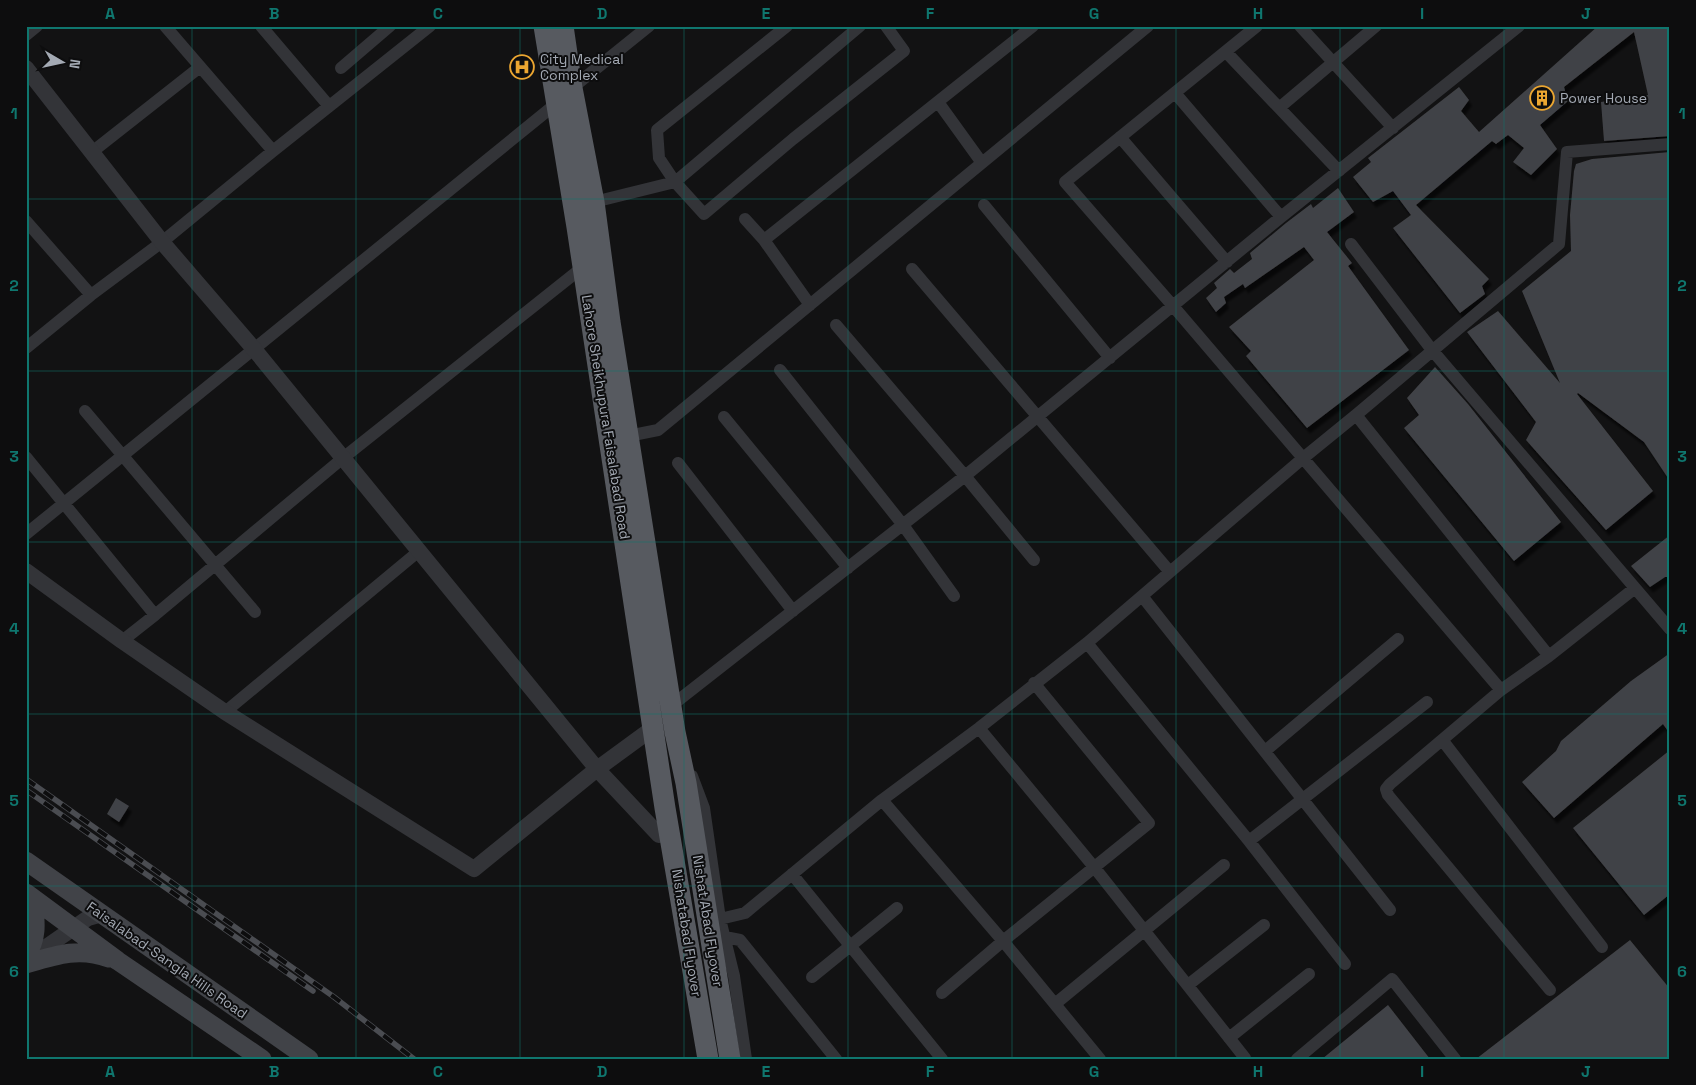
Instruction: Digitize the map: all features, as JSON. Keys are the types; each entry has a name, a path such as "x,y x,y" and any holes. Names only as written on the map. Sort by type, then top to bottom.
{"highway":[{"name":"Lahore Sheikhupura Faisalabad Road","path":"544,26 583,267 665,808"},
{"name":"Lahore Sheikhupura Faisalabad Road","path":"563,26 572,88 594,202 610,322 675,732 686,783"},
{"name":"Nishat Abad Flyover","path":"686,783 730,1059"},
{"name":"Nishatabad Flyover","path":"665,808 708,1059"}],"main road":[{"name":"Faisalabad-Sangla Hills Road","path":"26,861 309,1059"},
{"name":"Faisalabad-Sangla Hills Road","path":"30,896 118,961 262,1059"},
{"path":"26,956 32,948 35,935 30,896"},
{"path":"26,963 60,954 79,952 99,954 118,961"}],"street":[{"path":"26,35 37,26"},
{"path":"165,26 272,151"},
{"path":"342,68 390,26"},
{"path":"26,348 91,295 162,242 272,151 430,26"},
{"path":"572,88 649,26"},
{"path":"787,26 657,130 659,158 675,182 704,214 793,139 904,51 886,26"},
{"path":"594,202 675,182 860,26"},
{"path":"764,240 1033,26"},
{"path":"628,436 658,430 1148,26"},
{"path":"1257,26 1065,182 1501,690"},
{"path":"1300,26 1393,128"},
{"path":"1279,108 1376,26"},
{"path":"671,706 965,476 1281,217 1519,26"},
{"path":"264,27 329,106"},
{"path":"1226,52 1339,171"},
{"path":"92,152 200,67"},
{"path":"26,68 162,242 254,348 597,769 659,835"},
{"path":"1174,93 1281,217"},
{"path":"938,102 982,163"},
{"path":"26,534 557,103"},
{"path":"1120,137 1227,262"},
{"path":"720,919 745,913 882,800 979,728 1087,643 1302,458 1356,415 1559,244 1566,152 1670,144"},
{"path":"984,205 1110,358"},
{"path":"745,219 764,240 810,305"},
{"path":"26,221 91,295"},
{"path":"1351,244 1432,350 1670,629"},
{"path":"122,641 344,458 583,267"},
{"path":"912,269 1170,572"},
{"path":"836,325 1034,560"},
{"path":"780,370 903,525 954,596"},
{"path":"85,411 255,612"},
{"path":"1356,415 1549,656"},
{"path":"724,418 848,568"},
{"path":"26,457 155,615"},
{"path":"678,463 793,611"},
{"path":"225,712 419,551"},
{"path":"26,571 122,641 225,712 474,869 597,769 653,728"},
{"path":"1550,990 1388,794 1386,789 1501,690 1549,656 1635,588"},
{"path":"1142,596 1390,910"},
{"path":"1265,751 1398,639"},
{"path":"1087,643 1249,842 1345,964"},
{"path":"942,993 1149,823 1034,683"},
{"path":"1249,842 1427,702"},
{"path":"979,728 1094,868 1245,1058"},
{"path":"675,732 704,808 720,919 734,976 746,1059"},
{"path":"1443,741 1602,947"},
{"path":"882,800 1003,941 1100,1059"},
{"path":"1055,1004 1224,864"},
{"path":"792,874 942,1059"},
{"path":"812,977 897,908"},
{"path":"26,963 88,918 102,914"},
{"path":"1188,986 1264,925"},
{"path":"725,937 740,940 836,1059"},
{"path":"1229,1038 1309,974"},
{"path":"1297,1059 1392,979 1456,1059"}],"building":[{"path":"1598,26 1670,26 1670,136 1604,141 1601,102 1648,95 1634,32 1564,87 1568,101 1540,125 1557,149 1531,175 1513,162 1524,148 1508,135 1496,144 1492,141 1416,205 1489,279 1482,286 1485,294 1460,313 1393,228 1411,215 1393,191 1373,202 1353,177 1371,162 1368,158 1459,87 1469,100 1461,111 1479,132"},
{"path":"1670,152 1670,481 1644,442 1578,393 1653,491 1606,530 1526,440 1536,422 1467,332 1498,311 1560,383 1522,291 1571,251 1570,215 1576,164 1592,159"},
{"path":"1338,188 1354,212 1327,232 1352,263 1348,266 1409,350 1307,428 1246,356 1251,351 1229,327 1314,260 1304,247 1245,288 1243,284 1224,297 1226,303 1216,312 1206,298 1217,288 1214,283 1230,269 1234,273 1252,259 1250,253 1286,223 1311,204 1313,208"},
{"path":"1435,367 1468,404 1561,522 1514,561 1404,428 1419,415 1407,398"},
{"path":"1670,535 1670,577 1665,577 1650,587 1631,566"},
{"path":"1670,653 1670,734 1663,724 1554,818 1522,782 1556,751 1561,741 1631,681"},
{"path":"1670,750 1670,894 1644,915 1573,828"},
{"path":"116,798 129,806 119,822 107,814"},
{"path":"1630,940 1670,989 1670,1059 1476,1059"},
{"path":"1388,1005 1430,1059 1322,1059"}],"railway":[{"path":"26,779 334,997 414,1059"},
{"path":"26,790 313,991"}],"place":[{"name":"City Medical Complex","path":"522,67"},
{"name":"Power House","path":"1542,98"}]}
